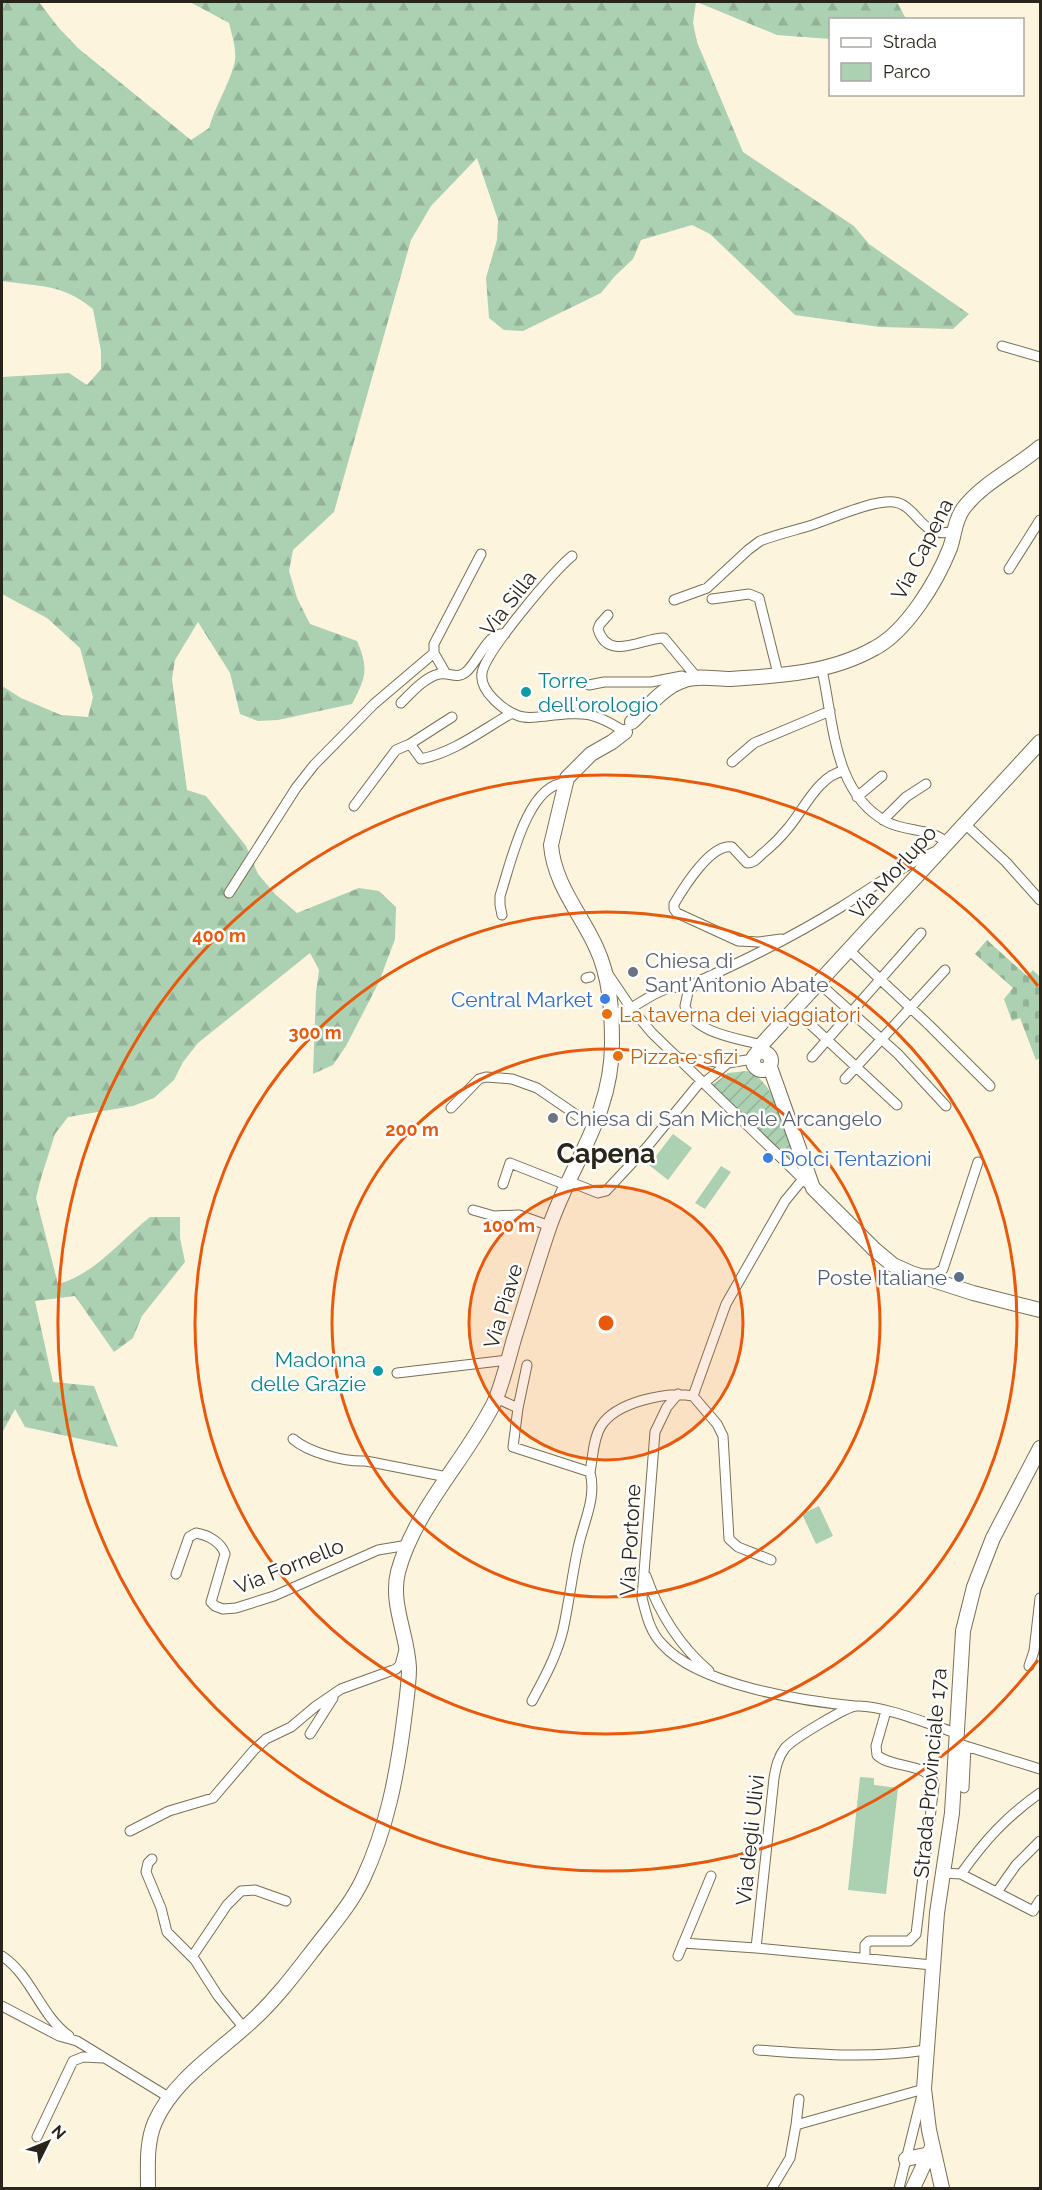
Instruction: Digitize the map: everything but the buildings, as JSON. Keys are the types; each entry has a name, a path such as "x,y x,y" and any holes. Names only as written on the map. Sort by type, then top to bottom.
{"main road":[{"name":"Via Capena","path":"694,676 736,678 822,670 875,648 900,630 916,607 951,546 953,531 959,515 972,498 1041,447"},
{"path":"565,783 589,755 626,730 670,687 694,676"},
{"name":"Via Morlupo","path":"757,1053 1041,742"},
{"name":"Via Piave","path":"148,2188 150,2137 170,2097 194,2072 244,2028 290,1981 353,1898 369,1866 388,1811 396,1777 409,1679 406,1643 398,1610 396,1590 398,1573 408,1545 420,1522 496,1398 550,1226 604,1103 610,1076 610,998 593,941 560,878 551,846 565,783"},
{"path":"771,1063 777,1029"},
{"path":"757,1053 766,1052 771,1063 808,1184 886,1259 911,1273 974,1293 1041,1310"},
{"name":"Strada Provinciale 17a","path":"942,2188 932,2154 924,2090 937,1913 961,1744 963,1631 970,1598 993,1538 1041,1448"},
{"path":"906,2159 932,2154"},
{"path":"913,2188 932,2154"}],"street":[{"path":"1002,346 1041,357"},
{"path":"674,600 695,594 710,586 760,541 876,504 892,502 900,504 931,530 942,533 953,531"},
{"path":"1009,569 1041,520"},
{"path":"446,674 434,653 436,638 481,554"},
{"name":"Via Silla","path":"512,713 490,694 482,678 483,668 505,634 557,570 572,556"},
{"path":"712,600 749,594 759,598 777,674"},
{"path":"609,615 602,621 598,630 607,643 624,646 664,638 694,676"},
{"path":"401,703 433,676 462,675 473,665 494,635 505,634"},
{"path":"229,893 296,788 314,765 374,704 434,653"},
{"path":"757,1053 697,1022 685,1006 686,996 691,988 699,981 774,946 841,907 901,868 945,845 935,835 900,828 883,820 857,797 844,771 838,752 822,670"},
{"path":"589,685 604,682 646,682 694,676"},
{"path":"732,762 754,743 830,711"},
{"path":"410,744 421,759 438,756 463,744 512,713 523,717 579,713 599,717 626,730"},
{"path":"354,806 396,750 410,744 452,717"},
{"path":"786,938 759,942 738,941 677,913 674,904 699,867 724,847 734,848 747,863 754,861 784,833 826,780 844,771"},
{"path":"857,797 882,776"},
{"path":"502,915 500,896 529,813 537,800 550,787 565,783"},
{"path":"883,820 906,797 926,784"},
{"path":"965,824 1006,862 1041,900"},
{"path":"812,1057 921,933"},
{"path":"850,951 990,1086"},
{"path":"845,1078 945,970"},
{"path":"603,973 652,1033 808,1184 785,1201 752,1257 723,1312 693,1396"},
{"path":"820,984 904,1060 946,1106"},
{"path":"611,1017 632,1009 666,988 681,986 691,988"},
{"path":"795,1010 897,1105"},
{"path":"502,1184 507,1162 598,1193 606,1191 702,1082 728,1063 757,1053"},
{"path":"678,1058 728,1063"},
{"path":"692,1072 699,1059"},
{"path":"451,1108 479,1078 512,1079 537,1088 594,1127"},
{"path":"911,1273 934,1274 943,1269 978,1162"},
{"path":"473,1209 494,1216 519,1215 550,1226"},
{"path":"397,1373 508,1360"},
{"path":"527,1365 513,1447 590,1472"},
{"path":"532,1701 551,1664 563,1630 576,1558 592,1496 590,1472 597,1435 608,1419 633,1404 662,1396 678,1394 693,1396 717,1424 723,1437 729,1539 738,1547 771,1560"},
{"name":"Via Portone","path":"678,1394 667,1407 655,1432 642,1598 647,1619 661,1644 695,1668 768,1693 855,1706"},
{"path":"496,1398 518,1408"},
{"path":"292,1439 305,1447 346,1460 369,1461 447,1477"},
{"name":"Via Fornello","path":"176,1574 189,1537 199,1533 210,1538 222,1547 225,1554 212,1602 218,1607 232,1609 273,1596 378,1550 408,1545"},
{"path":"645,1571 661,1613 689,1653 714,1675"},
{"path":"1029,1666 1034,1650 1041,1598"},
{"path":"130,1831 169,1811 213,1798 262,1742 294,1725 341,1689 396,1670 401,1663 406,1643"},
{"path":"310,1734 327,1705 341,1689"},
{"path":"855,1706 886,1711 961,1744 1041,1769"},
{"name":"Via degli Ulivi","path":"756,1948 774,1778 778,1760 790,1743 855,1706"},
{"path":"865,1958 868,1941 909,1941 916,1934 934,1785 932,1777 926,1772 886,1761 877,1755 876,1746 886,1711"},
{"path":"961,1744 964,1788"},
{"path":"962,1874 1002,1823 1017,1809 1041,1793"},
{"path":"998,1892 1016,1865 1041,1841"},
{"path":"153,1859 148,1863 146,1872 161,1908 167,1932 192,1957 218,1996 244,2028"},
{"path":"943,1873 962,1874 1033,1911 1041,1900"},
{"path":"678,1956 711,1876"},
{"path":"192,1957 237,1893 250,1889 286,1901"},
{"path":"683,1943 932,1965"},
{"path":"2,1956 20,1972 55,2024 77,2041 170,2097"},
{"path":"2,2006 56,2034 77,2041"},
{"path":"758,2050 842,2056 896,2055 926,2050"},
{"path":"37,2137 73,2061 83,2057 105,2058"},
{"path":"796,2126 924,2090"},
{"path":"899,2188 924,2090"},
{"path":"772,2188 790,2158 799,2099"}],"green space":[{"path":"2,2 39,2 78,48 191,140 209,128 234,65 235,55 229,23 190,2 696,2 693,23 697,42 743,152 854,226 869,244 969,314 953,329 880,327 795,315 710,234 692,225 641,240 633,259 601,293 523,331 504,330 489,318 486,278 497,240 498,220 477,158 431,206 411,240 334,512 293,550 289,571 297,598 310,624 357,641 363,659 364,673 352,704 278,720 258,721 240,714 230,673 198,622 175,660 172,679 187,790 206,796 246,846 258,874 276,895 297,913 359,888 379,891 396,907 395,939 379,982 346,1046 333,1065 313,1074 319,970 310,953 198,1043 183,1062 174,1080 154,1098 133,1106 68,1117 55,1134 36,1198 58,1284 84,1273 95,1265 150,1217 180,1217 180,1238 185,1262 142,1316 133,1338 114,1352 75,1296 35,1301 53,1382 94,1386 118,1447 25,1427 15,1409 2,1433 2,686 21,698 61,715 88,717 93,697 80,648 47,618 2,594 2,377 69,373 87,385 101,369 101,351 93,309 71,294 60,290 2,281"},
{"path":"697,2 897,2 905,18 829,18 829,39 777,35"},
{"path":"987,940 1027,976 1033,970 1040,977 1040,1058 1036,1060 1020,1018 1012,1021 1004,999 1013,988 975,954"},
{"path":"747,1071 757,1077 773,1096 795,1158 790,1160 712,1085 728,1073"},
{"path":"673,1134 692,1148 668,1180 649,1165"},
{"path":"721,1166 731,1172 705,1209 695,1203"},
{"path":"819,1506 833,1536 816,1544 802,1514"},
{"path":"860,1777 874,1778 874,1785 898,1788 886,1894 848,1890"}],"place":[{"name":"Torre dell'orologio","path":"526,692"},
{"name":"Chiesa di Sant'Antonio Abate","path":"633,972"},
{"name":"Central Market","path":"605,999"},
{"name":"La taverna dei viaggiatori","path":"607,1014"},
{"name":"Pizza e sfizi","path":"618,1056"},
{"name":"Chiesa di San Michele Arcangelo","path":"553,1118"},
{"name":"Dolci Tentazioni","path":"768,1158"},
{"name":"Poste Italiane","path":"959,1277"},
{"name":"Madonna delle Grazie","path":"378,1371"}],"district":[{"name":"Capena","path":"606,1153"}]}
